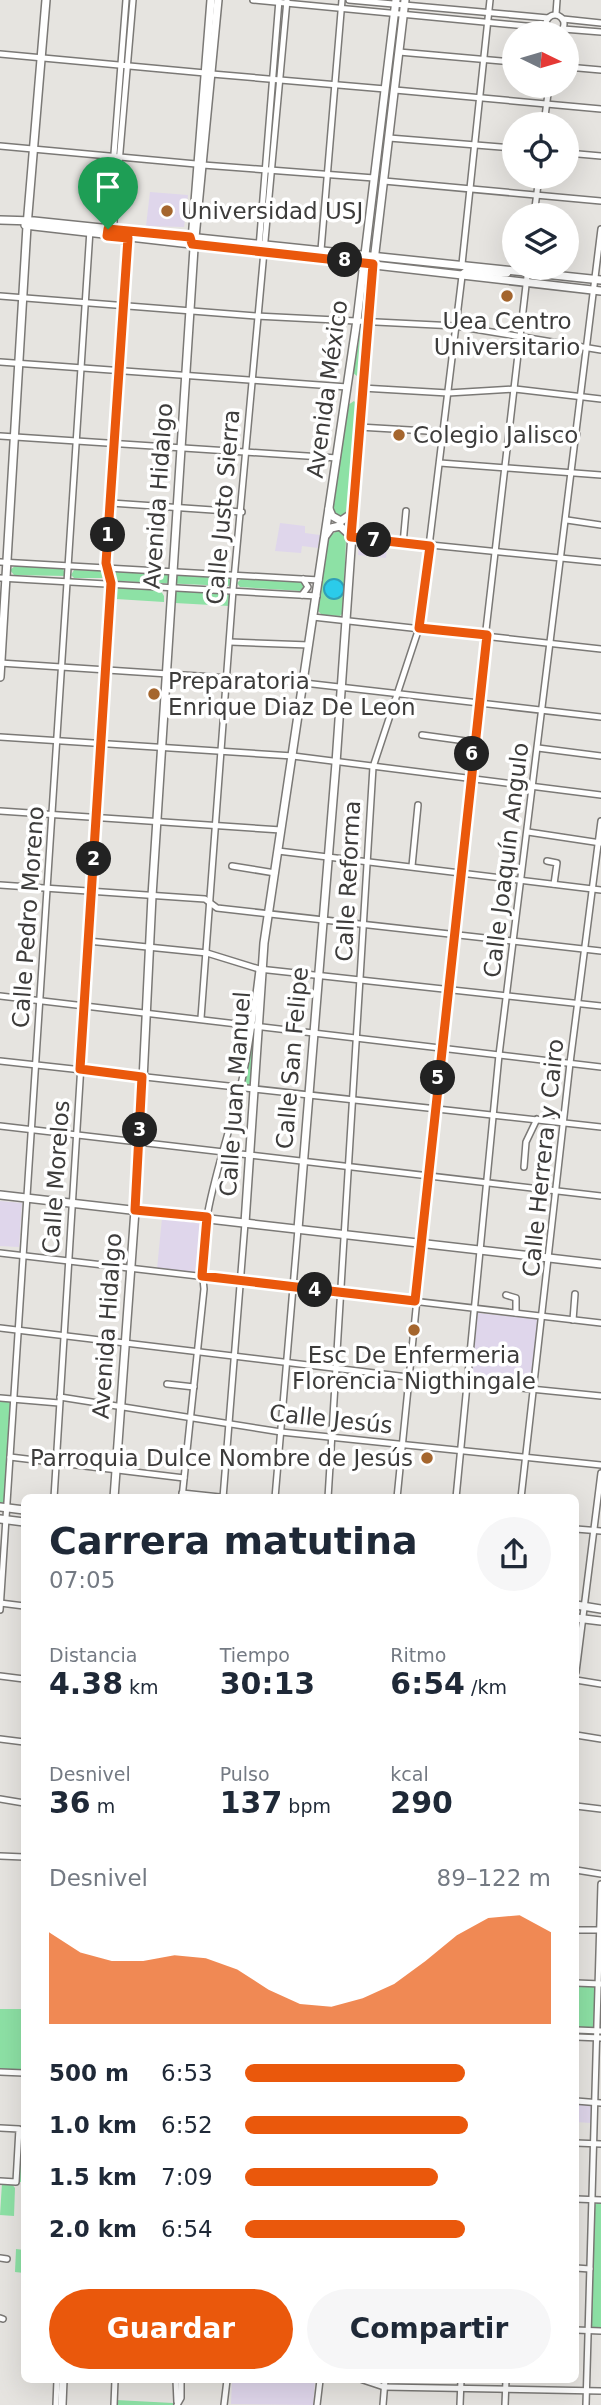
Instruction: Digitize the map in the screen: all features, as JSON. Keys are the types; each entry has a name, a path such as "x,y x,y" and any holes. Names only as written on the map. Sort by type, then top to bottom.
{"main road":[{"path":"0,677 3,578 27,223 46,0"},
{"name":"Avenida Hidalgo","path":"114,1494 140,1142 152,896 211,0"},
{"name":"Avenida Hidalgo","path":"208,73 218,0"},
{"name":"Avenida México","path":"346,621 374,178 396,2"},
{"name":"Avenida México","path":"313,617 357,320 384,181 405,2"},
{"path":"0,220 194,242 502,269"},
{"path":"261,248 321,250 462,276 598,291"},
{"path":"462,276 467,271 502,273"},
{"path":"579,277 598,280"},
{"path":"347,386 362,387"},
{"path":"347,386 353,396 362,387"},
{"path":"329,509 332,516 341,521 353,513"},
{"path":"325,536 337,526 346,529 351,537"},
{"name":"Calle Juan Manuel","path":"245,1223 256,1090 256,1025 264,943 313,617"},
{"name":"Calle San Felipe","path":"298,1229 346,621"},
{"path":"0,1195 601,1264"},
{"path":"3,1508 21,1510"},
{"path":"3,1519 21,1522"},
{"path":"580,1606 601,1609"},
{"path":"579,1618 601,1621"},
{"path":"59,2404 60,2383"}],"street":[{"path":"110,233 124,66 126,0"},
{"path":"124,66 133,0"},
{"path":"253,0 502,23"},
{"path":"321,250 342,0"},
{"path":"349,0 405,2 548,18 556,14"},
{"path":"462,264 490,0"},
{"path":"556,14 558,0"},
{"name":"Calle Justo Sierra","path":"268,170 279,1"},
{"name":"Calle Justo Sierra","path":"201,1018 261,248 286,2"},
{"path":"556,14 564,19 601,23"},
{"path":"579,30 601,32"},
{"path":"399,52 502,61"},
{"path":"0,54 385,89"},
{"path":"579,68 601,70"},
{"path":"395,90 601,109"},
{"path":"546,112 548,98"},
{"path":"389,138 502,147"},
{"path":"0,146 374,178"},
{"path":"579,154 601,156"},
{"path":"384,181 601,201"},
{"path":"536,203 537,189"},
{"name":"Calle Joaquín Angulo","path":"456,1494 499,1055 587,348 598,291 601,229"},
{"name":"Calle Pedro Moreno","path":"0,1610 3,1508 10,1457 29,1198 90,230"},
{"name":"Calle Morelos","path":"54,1494 111,583 106,563 129,234"},
{"name":"Calle Reforma","path":"328,1494 373,767 419,628 462,276"},
{"path":"397,1494 427,1175 473,742 527,280"},
{"path":"0,296 256,316 456,326 601,349"},
{"path":"0,362 347,386"},
{"path":"362,387 448,393 515,390 601,399"},
{"path":"359,427 444,432"},
{"path":"544,432 577,435"},
{"path":"0,436 337,458"},
{"path":"440,463 601,475"},
{"path":"111,503 242,512"},
{"path":"403,544 405,511"},
{"path":"567,520 601,525"},
{"path":"351,537 601,562"},
{"path":"4,562 319,580"},
{"path":"3,578 317,596"},
{"path":"302,595 308,587 303,579"},
{"path":"313,617 601,649"},
{"path":"230,642 309,645"},
{"path":"0,663 304,683 601,717"},
{"path":"422,735 473,742"},
{"path":"0,737 293,756 601,795"},
{"path":"538,748 601,756"},
{"path":"412,866 418,805"},
{"path":"0,811 281,830"},
{"name":"Calle Herrera y Cairo","path":"522,1494 558,1191 577,1003 601,821"},
{"path":"528,832 600,842"},
{"path":"278,851 601,890"},
{"path":"547,861 557,863 554,884"},
{"path":"232,866 275,873"},
{"path":"0,885 205,899 217,908 601,951"},
{"path":"89,941 207,953 261,970 601,1006"},
{"path":"0,996 601,1067"},
{"path":"182,1494 204,1289 202,1276 207,1217 256,1025"},
{"path":"0,1061 601,1127"},
{"path":"524,1167 526,1142 537,1119"},
{"path":"0,1126 601,1196"},
{"name":"Calle Juan Manuel","path":"223,1494 245,1223"},
{"name":"Calle San Felipe","path":"275,1494 298,1229"},
{"path":"0,1253 601,1323"},
{"path":"573,1320 575,1294"},
{"path":"506,1295 516,1298 516,1313"},
{"path":"0,1328 408,1377 601,1396"},
{"path":"167,1384 194,1387"},
{"name":"Calle Jesús","path":"0,1398 120,1405 229,1426 601,1465"},
{"path":"10,1457 116,1468 184,1479"},
{"path":"579,1618 597,1530 601,1474"},
{"path":"579,1529 597,1530"},
{"path":"0,1603 21,1605"},
{"path":"0,1676 21,1679"},
{"path":"579,1680 601,1684"},
{"path":"579,1735 601,1739"},
{"path":"0,1739 21,1742"},
{"path":"0,1799 21,1802"},
{"path":"579,1806 601,1809"},
{"path":"0,1856 21,1857"},
{"path":"579,1870 601,1874"},
{"path":"586,2405 592,2200 598,2144 601,1884"},
{"path":"579,1930 600,1930"},
{"path":"579,1983 599,1984"},
{"path":"579,2031 598,2035"},
{"path":"579,2037 598,2035"},
{"path":"0,2072 21,2073"},
{"path":"579,2101 598,2103"},
{"path":"0,2128 19,2129 16,2182 0,2181"},
{"path":"579,2143 598,2144"},
{"path":"579,2199 601,2200"},
{"path":"0,2258 7,2259"},
{"path":"579,2268 590,2269"},
{"path":"579,2330 601,2331"},
{"path":"114,2405 115,2383"},
{"path":"177,2405 181,2398 179,2383"},
{"path":"224,2405 227,2383"},
{"path":"317,2405 320,2383"},
{"path":"372,2383 384,2387 461,2390 601,2391"},
{"path":"384,2405 385,2383"},
{"path":"460,2405 461,2383"},
{"path":"505,2405 506,2383"}],"shaded area":[{"name":"Universidad USJ","path":"150,192 188,195 184,227 146,226"},
{"path":"280,523 305,526 305,533 320,535 318,548 302,546 301,553 275,551"},
{"path":"359,542 387,545 386,558 358,555"},
{"path":"0,1201 22,1203 19,1247 0,1246"},
{"path":"162,1218 202,1223 195,1274 157,1269"},
{"path":"478,1313 537,1319 531,1386 471,1380"},
{"path":"579,2104 592,2105 591,2123 579,2122"},
{"path":"232,2383 315,2383 313,2405 231,2404"}],"green space":[{"path":"362,325 360,373 357,376 353,373"},
{"path":"354,401 358,406 349,513 343,518 335,516 333,511 348,405"},
{"path":"339,530 346,539 343,613 340,616 322,615 318,611 329,536"},
{"path":"15,566 63,569 66,576 14,575 10,570"},
{"path":"74,570 104,571 107,578 74,578 71,575"},
{"path":"116,571 230,577 233,580 229,586 116,581 112,577"},
{"path":"242,578 302,582 306,585 301,591 240,587 237,583"},
{"path":"116,586 159,588 164,602 116,599"},
{"path":"176,589 230,592 229,606 175,603"},
{"path":"256,1028 252,1088 243,1087"},
{"path":"0,1395 12,1396 4,1507 0,1506"},
{"path":"579,1984 595,1987 594,2025 601,2026 601,2041 579,2040"},
{"path":"0,2009 21,2009 21,2072 0,2070"},
{"path":"21,2138 21,2182 18,2182"},
{"path":"2,2183 11,2183 15,2188 14,2216 0,2215"},
{"path":"601,2202 601,2330 593,2328 591,2324 595,2205"},
{"path":"16,2249 21,2250 21,2273 15,2272"},
{"path":"116,2400 173,2403 173,2405 116,2405"}],"water":[{"path":"334,579 341,582 344,589 341,596 334,599 327,596 324,589 327,582"}],"place":[{"name":"Universidad USJ","path":"167,211"},
{"name":"Uea Centro Universitario","path":"507,296"},
{"name":"Colegio Jalisco","path":"399,435"},
{"name":"Preparatoria Enrique Diaz De Leon","path":"154,694"},
{"name":"Esc De Enfermeria Florencia Nigthingale","path":"414,1330"},
{"name":"Parroquia Dulce Nombre de Jesús","path":"427,1458"}],"route":[{"path":"108,229 192,237 192,244 373,264 351,537 430,546 419,628 487,635 473,742 415,1301 202,1276 207,1217 135,1210 142,1077 80,1069 111,583 106,563 128,238 107,236 108,229"}]}
